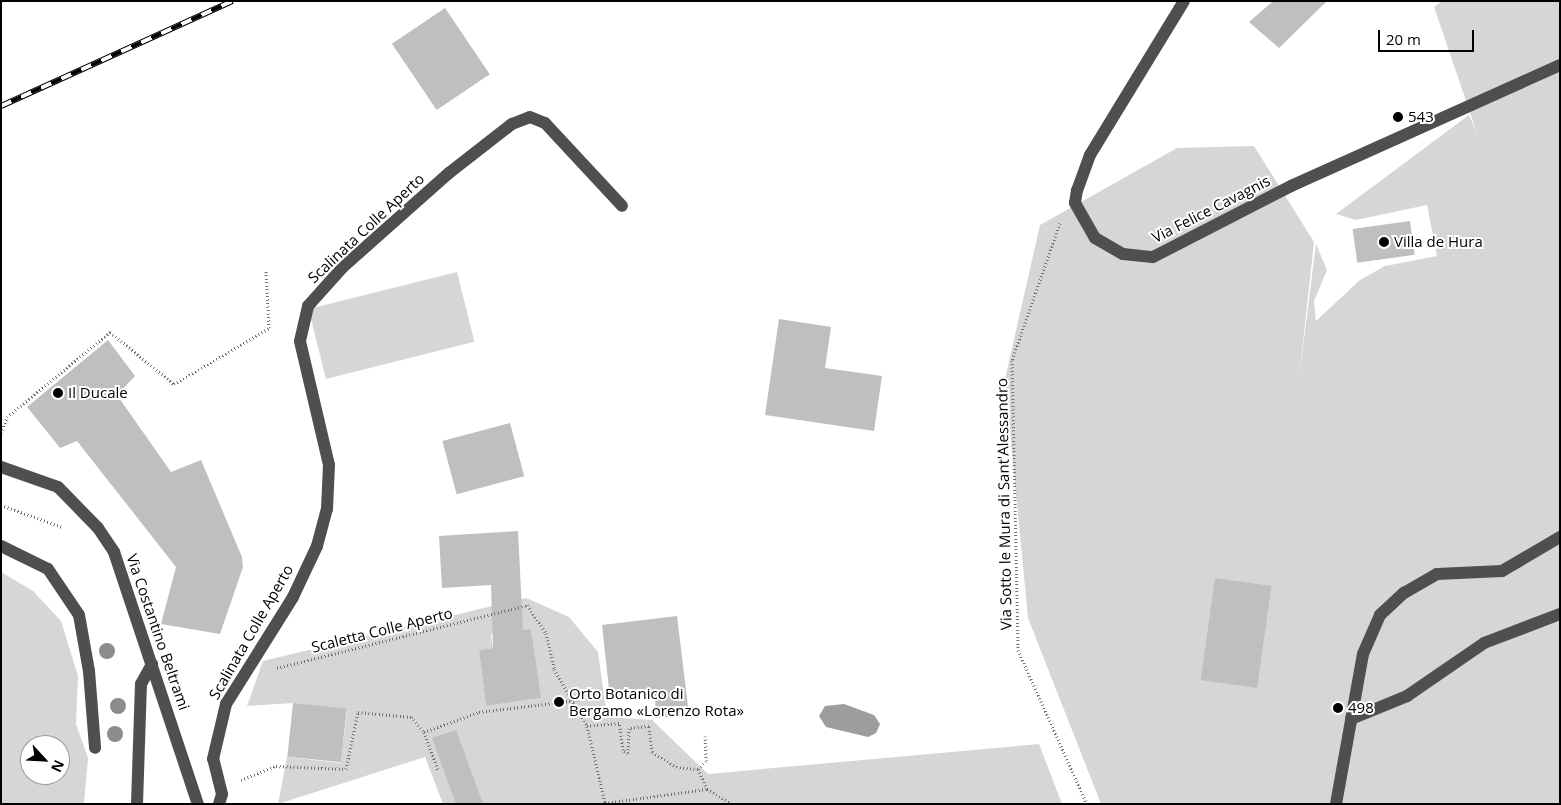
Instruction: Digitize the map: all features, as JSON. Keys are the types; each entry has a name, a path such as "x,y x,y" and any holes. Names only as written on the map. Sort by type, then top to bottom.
{"street":[{"path":"1075,203 1090,155 1184,1"},
{"name":"Via Felice Cavagnis","path":"1075,203 1095,238 1123,254 1153,257 1291,186 1560,65"},
{"name":"Scalinata Colle Aperto","path":"221,799 213,759 226,704 293,597 317,546 327,509 329,465 300,341 308,306 343,267 442,178 512,124 530,116 545,123 622,206"},
{"name":"Via Costantino Beltrami","path":"1,467 58,487 98,528 127,583 198,804"},
{"path":"1336,804 1363,654 1380,615 1404,593 1437,574 1502,571 1560,537"},
{"path":"1,546 48,569 79,615 90,671 95,748"},
{"path":"1351,719 1408,696 1484,643 1560,614"},
{"path":"137,804 141,684 152,664"}],"path":[{"name":"Via Sotto le Mura di Sant'Alessandro","path":"1075,203 1058,226 1012,360 1018,650 1087,804"},
{"path":"1,433 6,417 110,332 174,384 268,328 266,271"},
{"path":"1,505 54,521 70,533"},
{"name":"Scaletta Colle Aperto","path":"242,679 527,605 546,633 554,669 576,700"},
{"path":"424,732 479,712 576,700 587,726 605,803 707,789"},
{"path":"221,799 250,774 276,766 346,769 358,712 411,717 424,732 438,770"},
{"path":"587,726 619,723 623,750 628,753 629,728 649,726 652,752 677,768 698,769 706,761 704,736"},
{"path":"698,769 707,789 732,804"}],"shaded area":[{"path":"1442,1 1560,1 1560,804 1101,804 1028,618 1005,379 1040,225 1177,148 1254,146 1314,242 1299,379 1316,244 1327,270 1314,301 1316,321 1360,280 1385,266 1437,256 1427,205 1356,220 1336,214 1469,115 1477,133 1434,7"},
{"path":"457,272 474,342 326,379 309,309"},
{"path":"1,572 33,591 61,621 78,676 76,724 88,758 84,804 1,804"},
{"name":"Orto Botanico di Bergamo «Lorenzo Rota»","path":"526,598 569,617 598,652 607,717 652,720 708,774 1039,744 1062,804 443,804 425,757 278,804 287,757 341,763 347,710 293,703 247,706 263,661","holes":["531,629 540,698 486,706 479,650 493,648 491,634"]},
{"path":"844,704 874,715 880,724 876,733 868,737 826,727 819,716 825,706"}],"building":[{"path":"1273,1 1327,1 1279,48 1249,22"},
{"path":"445,8 490,74 437,110 392,44"},
{"name":"Villa de Hura","path":"1410,221 1415,255 1357,263 1353,229"},
{"path":"779,319 831,327 825,368 882,376 874,431 765,415"},
{"path":"108,340 135,376 117,395 171,472 201,460 242,557 243,567 220,634 161,624 176,567 77,441 60,448 27,407"},
{"path":"510,423 524,476 457,494 442,441"},
{"path":"518,531 523,630 531,629 541,698 486,706 479,650 493,648 491,585 442,588 439,536"},
{"path":"1215,578 1271,586 1257,688 1201,680"},
{"path":"677,616 689,715 657,718 654,692 610,698 602,625"},
{"path":"293,703 347,709 341,762 287,757"},
{"path":"456,730 483,804 456,804 432,738"}],"railway":[{"path":"1,106 232,1"}],"place":[{"name":"543","path":"1398,117"},
{"name":"Villa de Hura","path":"1384,242"},
{"name":"Il Ducale","path":"58,393"},
{"name":"Orto Botanico di Bergamo «Lorenzo Rota»","path":"559,702"},
{"name":"498","path":"1338,708"}]}
